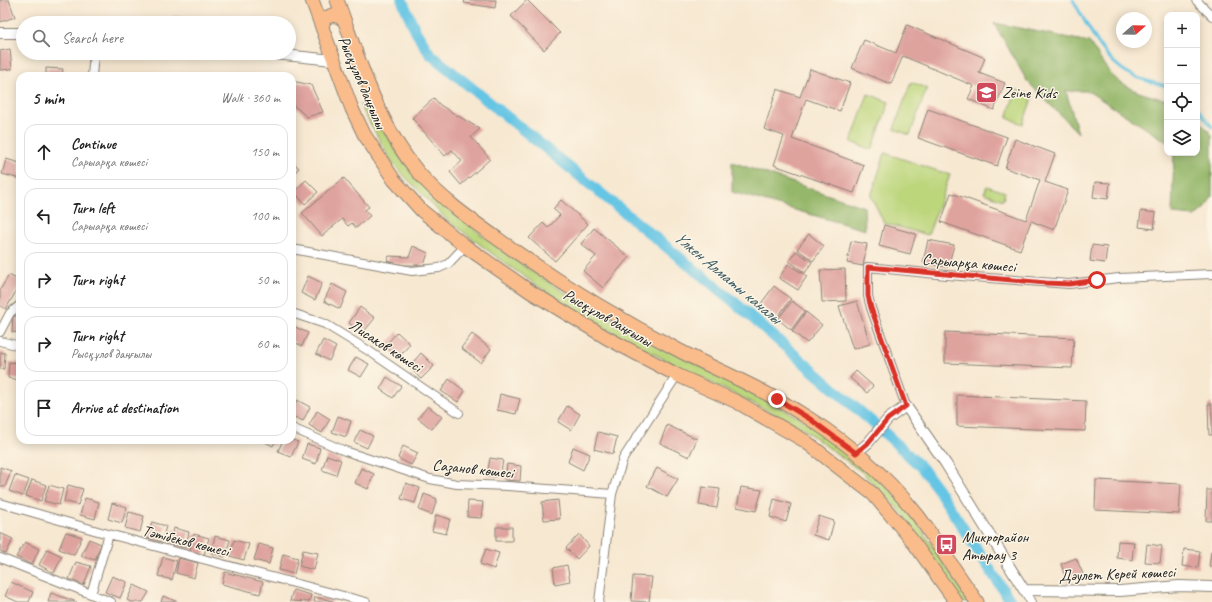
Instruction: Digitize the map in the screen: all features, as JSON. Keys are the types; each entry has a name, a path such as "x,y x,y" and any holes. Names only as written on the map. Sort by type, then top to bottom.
{"main road":[{"name":"Рысқұлов даңғылы","path":"337,0 376,104 389,130 404,154 419,173 449,203 561,283 681,352 777,399 810,419 856,453 895,489 917,514 977,602"},
{"name":"Рысқұлов даңғылы","path":"312,1 352,109 364,134 394,180 422,211 465,246 531,292 607,338 677,375 737,402 805,441 874,494 911,539 956,602"},
{"path":"322,28 324,19 332,15 340,17 345,22"}],"street":[{"path":"1196,0 1212,16"},
{"path":"0,33 16,33"},
{"path":"296,56 333,60"},
{"path":"92,72 93,60"},
{"path":"296,249 412,271 439,268 448,264 465,246"},
{"name":"Сарыарқа көшесі","path":"906,406 871,308 868,296 868,267 947,275 1069,284 1119,278 1212,274"},
{"path":"0,332 10,313 16,308"},
{"name":"Лисаков көшесі","path":"296,314 325,324 363,347 459,413"},
{"path":"0,341 16,345"},
{"path":"599,602 612,494 623,460 677,375"},
{"path":"856,453 868,443 888,419 906,406 946,464 1031,602"},
{"name":"Сазанов көшесі","path":"296,430 345,451 430,479 457,484 508,486 612,494"},
{"name":"Тәтібеков көшесі","path":"0,503 109,534 366,602"},
{"path":"92,594 109,534"},
{"path":"0,558 112,602"},
{"name":"Дәулет Керей көшесі","path":"1024,590 1120,591 1179,586 1212,587"}],"green space":[{"path":"994,23 1089,42 1113,76 1119,81 1138,92 1164,99 1164,140 1088,91 1066,91 1078,133 1027,81"},
{"path":"911,82 927,88 910,135 894,129"},
{"path":"1016,90 1033,96 1023,124 1007,118"},
{"path":"868,94 889,102 872,150 851,142"},
{"path":"368,101 401,159 449,209 510,257 586,306 802,419 867,467 909,510 969,602 960,602 903,514 862,472 799,426 673,364 582,316 506,264 445,218 393,164 360,105"},
{"path":"1200,121 1212,135 1212,196 1204,210 1194,216 1172,214 1174,156 1200,156"},
{"path":"885,153 950,175 928,235 884,223 871,196"},
{"path":"732,162 864,207 865,230 732,192"},
{"path":"987,186 1005,192 1003,200 984,193"}],"building":[{"path":"0,0 9,0 15,17 0,22"},
{"path":"465,0 496,0 495,8 464,3"},
{"path":"527,0 560,33 544,50 511,16"},
{"path":"907,25 985,58 979,73 1005,83 994,110 968,99 974,86 903,56 891,84 852,68 864,40 896,53"},
{"path":"10,49 12,69 0,70 0,51"},
{"path":"46,68 63,69 63,72 46,72"},
{"path":"810,69 850,83 840,111 806,99 792,139 864,165 854,193 774,165 784,136 764,129 777,89 800,97"},
{"path":"296,82 311,85 323,112 307,117 296,107"},
{"path":"434,98 440,105 480,129 471,137 490,159 461,185 450,172 462,161 452,150 445,156 412,118"},
{"path":"928,109 1007,137 997,166 918,138"},
{"path":"1015,139 1055,154 1045,182 1068,190 1054,230 1031,221 1020,250 941,222 951,193 1026,220 1040,180 1005,168"},
{"path":"6,159 16,162 16,178 2,174"},
{"path":"344,178 369,207 365,210 370,216 356,228 352,223 348,226 342,219 322,236 302,213"},
{"path":"306,180 318,192 305,204 296,194 296,190"},
{"path":"1095,182 1110,183 1108,199 1093,197"},
{"path":"561,200 588,224 555,261 529,238 543,223 548,228 560,215 553,209"},
{"path":"1141,211 1156,213 1154,229 1139,227"},
{"path":"884,225 916,234 910,254 879,246"},
{"path":"594,228 629,257 603,288 583,271 596,256 581,244"},
{"path":"809,234 824,246 813,261 797,249"},
{"path":"928,240 954,245 948,267 923,263"},
{"path":"851,241 867,244 863,266 847,263"},
{"path":"1092,245 1107,247 1105,263 1090,261"},
{"path":"413,246 428,253 424,265 404,265 387,261 389,256 409,257"},
{"path":"796,251 812,262 805,273 789,261"},
{"path":"788,264 807,276 798,290 779,278"},
{"path":"845,269 846,301 822,302 820,270"},
{"path":"9,275 16,279 16,291 6,309 0,306 0,290"},
{"path":"308,276 322,283 315,300 301,293"},
{"path":"332,284 347,292 340,309 324,301"},
{"path":"774,286 791,299 777,318 760,305"},
{"path":"792,301 805,311 791,330 778,319"},
{"path":"857,301 870,344 853,349 839,306"},
{"path":"360,307 375,318 362,334 349,323"},
{"path":"806,312 822,325 807,343 792,331"},
{"path":"13,316 16,316 16,332 12,332"},
{"path":"296,327 308,333 302,346 296,343"},
{"path":"397,332 410,344 398,358 385,346"},
{"path":"945,332 1074,338 1072,368 945,363"},
{"path":"472,334 491,349 481,363 461,348"},
{"path":"323,340 336,347 329,361 316,354"},
{"path":"0,352 5,353 4,369 0,369"},
{"path":"421,353 434,366 421,379 409,367"},
{"path":"356,357 369,364 361,377 348,370"},
{"path":"9,362 16,363 16,379 8,378"},
{"path":"856,371 873,386 867,393 850,378"},
{"path":"387,377 401,386 393,398 380,389"},
{"path":"449,379 465,391 458,402 441,391"},
{"path":"500,394 520,399 516,414 497,410"},
{"path":"957,395 1086,401 1085,431 957,426"},
{"path":"297,400 310,407 303,421 296,418"},
{"path":"1208,404 1212,404 1212,435 1209,435"},
{"path":"428,406 442,417 432,429 418,418"},
{"path":"567,406 580,414 571,430 558,422"},
{"path":"317,411 330,419 322,433 309,425"},
{"path":"338,416 351,421 346,437 332,432"},
{"path":"667,425 697,439 689,457 660,443"},
{"path":"360,430 373,436 367,448 354,442"},
{"path":"598,432 617,437 613,454 594,449"},
{"path":"296,441 298,442 291,457 278,451 281,444 296,444"},
{"path":"307,444 320,448 316,464 302,459"},
{"path":"403,446 418,453 411,465 398,458"},
{"path":"573,447 590,454 583,470 568,462"},
{"path":"327,455 341,460 336,475 322,470"},
{"path":"490,458 503,460 500,477 487,475"},
{"path":"507,464 521,466 520,481 505,480"},
{"path":"0,467 11,471 5,487 0,486"},
{"path":"361,468 374,474 368,489 355,483"},
{"path":"657,468 678,479 667,497 647,486"},
{"path":"15,475 29,480 23,496 9,491"},
{"path":"32,480 46,485 41,501 26,496"},
{"path":"1096,480 1181,484 1179,514 1095,510"},
{"path":"406,483 420,488 415,503 401,499"},
{"path":"49,485 63,489 59,505 44,501"},
{"path":"68,485 83,489 78,505 64,501"},
{"path":"702,487 720,489 717,508 699,505"},
{"path":"741,487 762,490 756,511 737,507"},
{"path":"1207,490 1212,490 1212,521 1206,521"},
{"path":"424,494 437,499 432,515 419,510"},
{"path":"85,498 99,502 95,519 80,515"},
{"path":"774,499 791,504 786,522 770,517"},
{"path":"558,500 560,519 544,520 542,502"},
{"path":"468,501 483,502 481,518 467,517"},
{"path":"112,503 127,507 122,523 108,519"},
{"path":"129,512 144,516 140,532 125,528"},
{"path":"436,515 450,519 446,534 432,531"},
{"path":"819,516 834,521 829,540 813,535"},
{"path":"152,522 166,526 162,542 147,538"},
{"path":"496,527 512,527 512,541 496,541"},
{"path":"174,528 189,532 185,548 170,544"},
{"path":"66,532 82,537 74,555 59,549"},
{"path":"0,533 13,539 6,554 0,551"},
{"path":"194,534 209,538 204,555 190,551"},
{"path":"579,534 589,546 577,559 566,548"},
{"path":"215,536 230,540 225,557 211,553"},
{"path":"89,539 101,544 95,560 81,556"},
{"path":"234,540 249,544 244,560 230,556"},
{"path":"1118,541 1134,542 1132,560 1117,558"},
{"path":"25,542 39,549 32,565 16,557"},
{"path":"259,544 273,548 269,564 254,560"},
{"path":"1147,544 1162,546 1160,563 1145,562"},
{"path":"47,549 62,556 54,573 39,565"},
{"path":"486,549 499,553 494,569 480,564"},
{"path":"1184,549 1200,551 1198,568 1182,566"},
{"path":"303,550 318,553 314,570 299,566"},
{"path":"1211,551 1212,566 1209,566"},
{"path":"283,554 298,558 294,574 279,570"},
{"path":"163,557 177,561 172,580 158,576"},
{"path":"179,558 198,563 194,578 176,573"},
{"path":"1076,558 1083,574 1067,581 1061,564"},
{"path":"76,562 91,566 84,585 69,579"},
{"path":"567,565 570,581 555,584 553,568"},
{"path":"225,572 263,582 260,594 222,584"},
{"path":"112,576 127,582 120,598 105,592"},
{"path":"633,576 652,577 649,602 631,601"},
{"path":"11,582 33,592 29,602 18,602 5,596"},
{"path":"134,585 149,592 143,602 131,602 127,600"},
{"path":"293,590 311,595 309,602 290,601"},
{"path":"51,593 77,602 48,602"},
{"path":"163,596 178,602 161,602"},
{"path":"315,597 333,601 333,602 314,602"}],"waterway":[{"name":"Үлкен Алматы каналы","path":"402,0 416,32 430,54 733,301 888,436 922,468 937,488 1011,602"},
{"path":"1073,0 1096,41 1119,67 1138,78 1164,85"},
{"path":"1200,112 1212,127"}],"place":[{"name":"Zeine Kids","path":"986,92"},
{"name":"Микрорайон Атырау 3","path":"947,545"}],"route":[{"path":"777,399 810,419 856,453 868,443 888,419 906,406 871,308 868,296 868,267 1046,283 1069,284 1097,280"}]}
